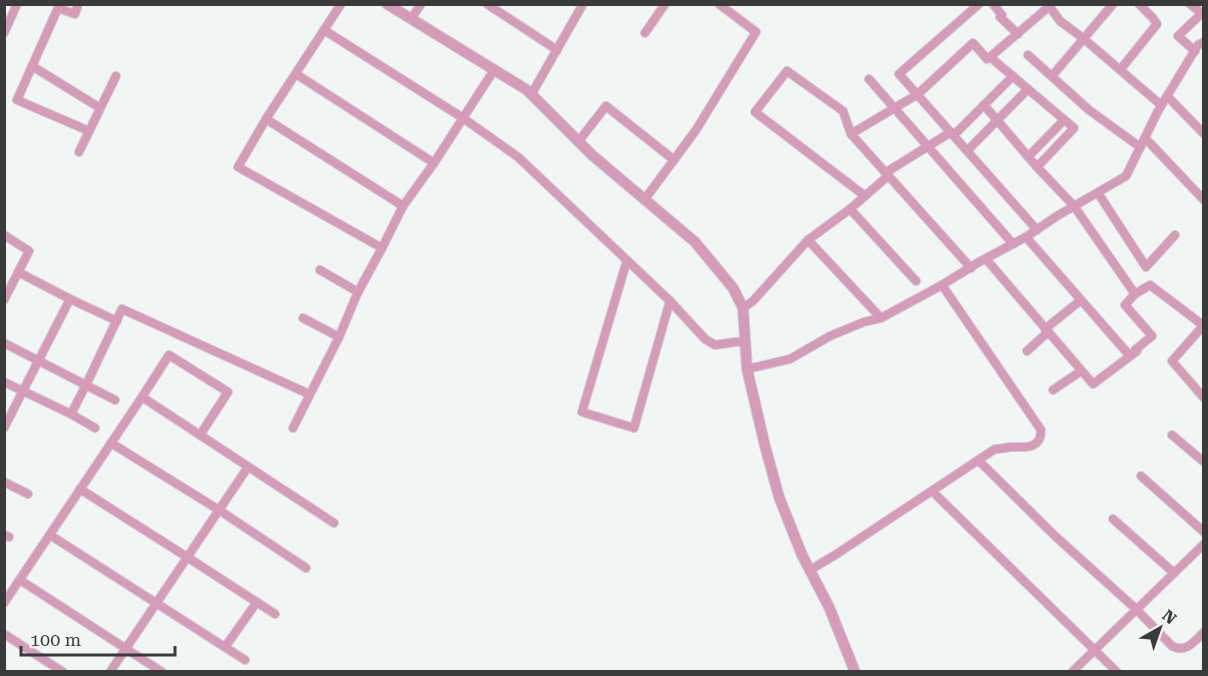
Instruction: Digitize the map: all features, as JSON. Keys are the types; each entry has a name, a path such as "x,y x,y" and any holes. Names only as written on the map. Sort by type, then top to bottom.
{"street":[{"path":"4,33 17,4"},
{"path":"78,4 75,14 58,8 17,100 89,131"},
{"path":"341,4 266,119 238,167 382,248"},
{"path":"387,4 527,90 592,155 694,242 733,288 743,308 747,369 778,497 802,555 829,607 855,672"},
{"path":"411,19 422,4"},
{"path":"488,4 557,50"},
{"path":"645,33 664,4"},
{"path":"645,199 696,130 756,32 718,4"},
{"path":"979,4 899,74 1037,230"},
{"path":"993,4 1002,15 1000,17 1018,34"},
{"path":"1052,76 1113,4"},
{"path":"1120,70 1156,24 1152,16 1139,4"},
{"path":"1190,4 1202,14 1178,36 1195,51"},
{"path":"531,95 582,5"},
{"path":"851,134 918,94 974,43 987,59 1051,5 1060,21 1161,105"},
{"path":"324,30 463,118 518,157 670,301 705,339 716,345 745,342"},
{"path":"747,369 790,359 830,336 864,322 881,318 1026,237 1126,176 1161,105 1198,45 1203,42"},
{"path":"1028,55 1089,110 1140,147"},
{"path":"990,57 1074,128 1037,167"},
{"path":"32,66 100,108"},
{"path":"293,428 321,375 358,292 403,206 434,163 494,70"},
{"path":"865,196 755,112 787,70 843,111 851,134 970,268"},
{"path":"296,74 434,163"},
{"path":"79,152 116,76"},
{"path":"743,308 753,301 808,240 850,209 887,174 928,146 952,134 1013,76"},
{"path":"869,80 1013,244"},
{"path":"968,151 1028,89"},
{"path":"1167,96 1203,134"},
{"path":"984,105 1074,206 1135,294"},
{"path":"579,142 606,106 674,160"},
{"path":"266,119 403,206"},
{"path":"1028,157 1064,120"},
{"path":"1145,138 1203,200"},
{"path":"1098,192 1146,267 1175,236"},
{"path":"850,209 915,281"},
{"path":"4,235 29,251 4,300"},
{"path":"1026,237 1130,356"},
{"path":"808,240 881,318"},
{"path":"986,259 1093,384 1137,351 1135,350 1152,336 1125,305 1135,294 1150,285 1202,323 1172,361 1203,398"},
{"path":"627,260 582,412 634,428 670,301"},
{"path":"320,270 358,292"},
{"path":"18,272 117,321"},
{"path":"810,570 995,449 1028,448 1035,444 1041,436 1041,432 942,285"},
{"path":"4,428 70,299"},
{"path":"1026,351 1081,300"},
{"path":"70,414 86,386 122,309 309,394"},
{"path":"303,318 339,337"},
{"path":"4,343 115,400"},
{"path":"4,603 169,355 228,392 200,435"},
{"path":"1053,390 1081,371"},
{"path":"4,382 95,428"},
{"path":"142,397 334,523"},
{"path":"1172,435 1203,462"},
{"path":"111,443 219,510 306,568"},
{"path":"978,460 1172,646 1178,649 1190,646 1203,632"},
{"path":"110,672 248,467"},
{"path":"1141,476 1203,531"},
{"path":"4,482 28,494"},
{"path":"80,489 275,614"},
{"path":"932,491 1117,672"},
{"path":"1113,519 1174,573"},
{"path":"50,535 245,660"},
{"path":"1072,672 1203,544"},
{"path":"20,580 162,672"},
{"path":"225,647 256,602"},
{"path":"4,634 63,672"}]}
